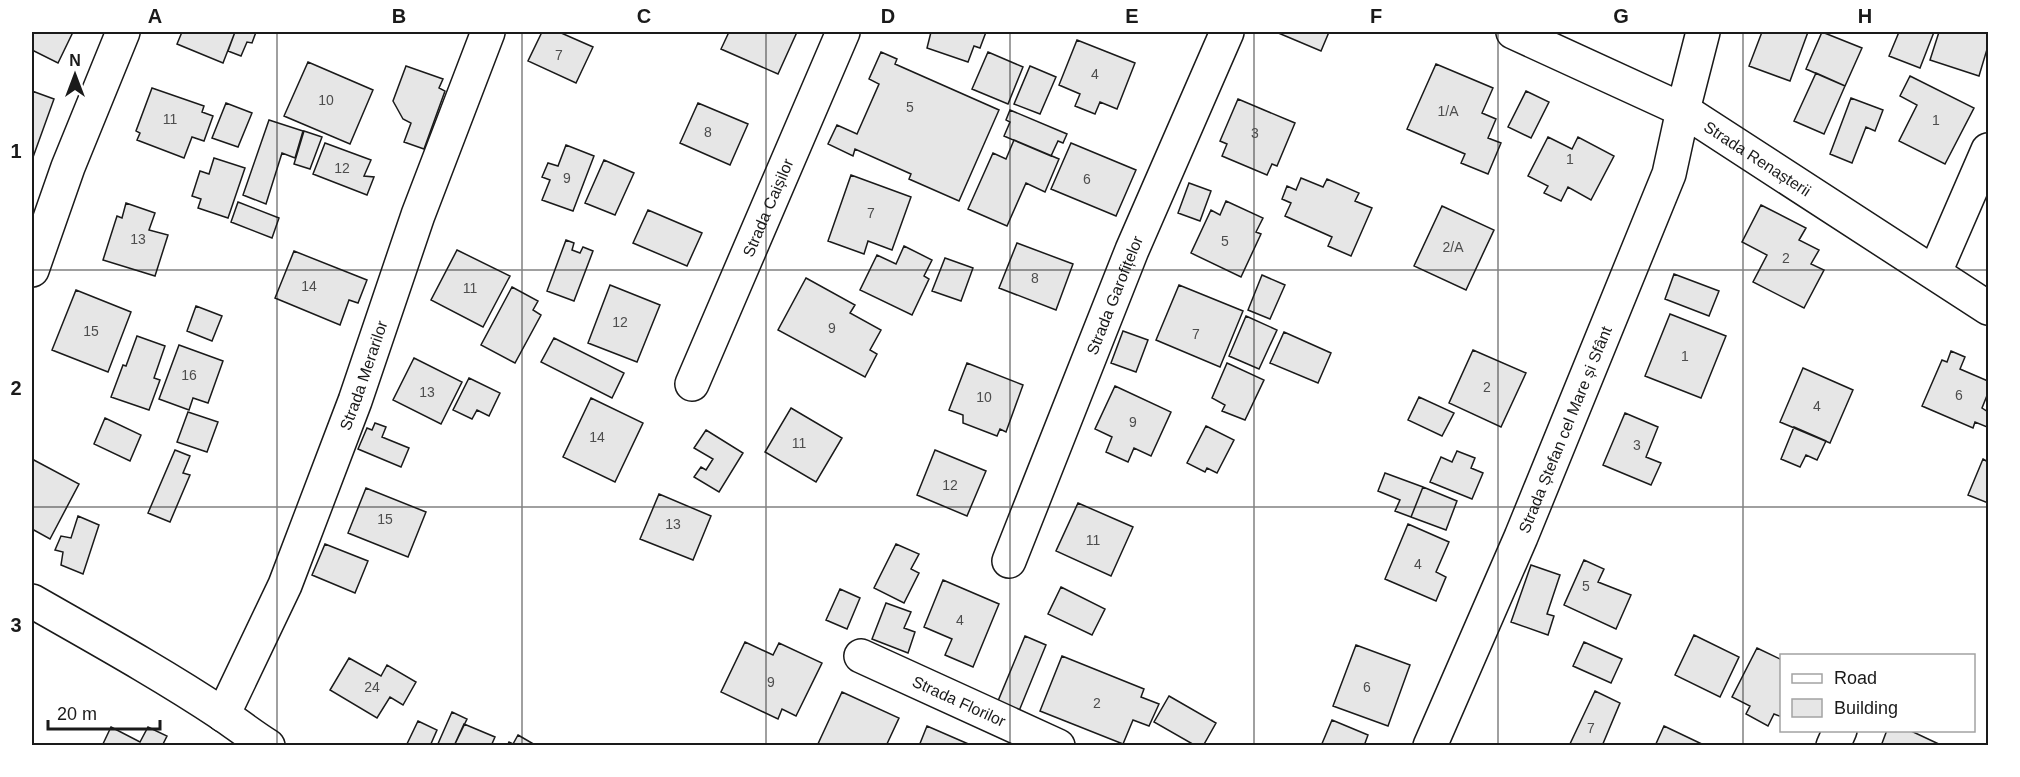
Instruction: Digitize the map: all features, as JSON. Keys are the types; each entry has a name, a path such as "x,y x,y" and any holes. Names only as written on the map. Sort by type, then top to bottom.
{"street":[{"path":"32,270 68,167 123,32"},
{"name":"Strada Merarilor","path":"243,734 285,585 355,401 418,214 488,32"},
{"name":"Strada Caișilor","path":"692,384 843,32"},
{"name":"Strada Garofițelor","path":"1009,561 1132,250 1227,32"},
{"name":"Strada Renașterii","path":"1513,32 1683,110 1989,308"},
{"name":"Strada Ștefan cel Mare și Sfânt","path":"1430,746 1521,537 1669,174 1703,32"},
{"path":"1935,272 1989,150"},
{"path":"32,601 92,635 243,734"},
{"name":"Strada Florilor","path":"861,656 1058,746"},
{"path":"1833,746 1839,732"}],"building":[{"path":"32,32 73,32 58,63 32,50"},
{"path":"182,32 235,32 223,63 177,44"},
{"path":"235,32 256,32 252,43 247,42 241,56 228,51"},
{"path":"542,32 559,32 593,47 576,83 528,61"},
{"path":"729,32 797,32 778,74 721,49"},
{"path":"931,32 986,32 980,48 974,46 968,62 927,48"},
{"path":"1276,32 1329,32 1321,51"},
{"path":"1762,32 1808,32 1790,81 1749,66"},
{"path":"1822,32 1862,48 1845,86 1806,69"},
{"path":"1899,32 1934,32 1920,68 1889,56"},
{"path":"1939,32 1988,32 1988,46 1979,76 1930,60"},
{"path":"1077,40 1135,63 1117,109 1100,102 1095,114 1075,106 1080,94 1059,85"},
{"path":"881,52 897,59 895,64 999,110 959,201 909,179 911,174 855,149 853,156 828,144 837,125 857,134 879,84 869,79"},
{"path":"988,52 1023,67 1008,104 972,89"},
{"path":"308,62 373,90 350,144 284,116"},
{"path":"1436,64 1493,88 1482,113 1496,119 1488,138 1501,143 1488,174 1461,163 1465,154 1407,129"},
{"path":"406,66 443,79 439,88 445,91 424,149 404,142 411,123 403,119 393,101"},
{"path":"1030,66 1056,77 1040,114 1014,104"},
{"path":"1816,73 1845,86 1824,134 1794,121"},
{"path":"1910,76 1974,108 1945,164 1899,141 1917,105 1900,96"},
{"path":"152,88 204,106 202,112 213,116 204,141 192,137 184,158 137,140 140,133 136,131"},
{"path":"32,91 54,99 32,160"},
{"path":"1526,91 1549,102 1531,138 1508,127"},
{"path":"1851,98 1883,110 1875,131 1866,127 1852,163 1830,154"},
{"path":"1238,99 1295,123 1277,166 1272,164 1267,175 1222,156 1227,144 1220,141"},
{"path":"226,103 252,113 238,147 212,138"},
{"path":"698,103 748,124 730,165 680,143"},
{"path":"1010,110 1067,134 1063,143 1058,141 1051,156 1004,136 1010,122 1006,120"},
{"path":"269,120 303,131 295,158 282,153 266,204 243,195"},
{"path":"304,131 322,137 310,169 294,164"},
{"path":"1548,137 1572,149 1578,137 1614,156 1591,200 1568,187 1561,201 1544,193 1548,186 1528,176"},
{"path":"1014,140 1059,159 1045,192 1026,183 1007,226 968,209 993,153 1006,159"},
{"path":"325,143 371,160 364,176 374,177 367,195 313,174"},
{"path":"1071,143 1136,170 1116,216 1051,189"},
{"path":"566,145 594,156 573,211 542,200 550,180 542,177 548,163 558,166"},
{"path":"214,158 245,168 228,218 198,208 201,199 192,196 200,171 209,174"},
{"path":"604,160 634,173 615,215 585,203"},
{"path":"851,175 911,197 892,250 868,241 864,254 828,241"},
{"path":"1301,178 1323,187 1327,179 1359,193 1355,201 1372,208 1351,256 1328,246 1332,237 1285,216 1291,203 1282,199 1287,186 1296,190"},
{"path":"1189,183 1211,191 1200,221 1178,213"},
{"path":"1226,201 1263,218 1256,232 1261,234 1241,277 1191,253 1211,210 1220,215"},
{"path":"238,202 279,218 272,238 231,222"},
{"path":"126,203 155,213 149,230 168,235 155,276 103,260 117,216 122,218"},
{"path":"1761,205 1806,228 1799,240 1819,250 1811,264 1824,270 1804,308 1753,282 1767,255 1742,242"},
{"path":"1442,206 1494,230 1466,290 1414,266"},
{"path":"648,210 702,233 687,266 633,243"},
{"path":"566,240 574,243 572,250 580,253 583,247 593,251 574,301 547,291"},
{"path":"1017,243 1073,264 1056,310 999,288"},
{"path":"904,246 932,260 924,276 929,279 912,315 860,290 877,255 896,264"},
{"path":"457,250 510,276 483,327 431,300"},
{"path":"294,251 367,280 358,303 349,300 340,325 275,298"},
{"path":"945,258 973,268 961,301 932,291"},
{"path":"1674,274 1719,291 1709,316 1665,299"},
{"path":"1262,275 1285,285 1270,319 1248,310"},
{"path":"806,278 855,305 850,313 881,330 870,350 877,354 865,377 778,330"},
{"path":"610,285 660,305 637,362 588,343"},
{"path":"1179,285 1243,311 1220,367 1156,340"},
{"path":"512,287 538,301 533,310 541,315 515,363 481,345"},
{"path":"76,290 131,312 108,372 52,350"},
{"path":"196,306 222,316 212,341 187,331"},
{"path":"1670,314 1726,336 1701,398 1645,376"},
{"path":"1246,316 1277,330 1259,369 1229,356"},
{"path":"1123,331 1148,340 1136,372 1111,363"},
{"path":"1284,332 1331,353 1318,383 1270,363"},
{"path":"137,336 165,346 154,378 160,380 149,410 111,397"},
{"path":"554,338 624,373 612,398 541,362"},
{"path":"179,345 223,361 208,403 193,398 189,410 159,399"},
{"path":"1473,350 1526,373 1501,427 1449,403"},
{"path":"1951,351 1965,357 1960,369 1988,381 1988,393 1982,408 1988,412 1987,427 1975,422 1973,428 1922,406 1942,360 1947,362"},
{"path":"414,358 462,382 441,424 393,400"},
{"path":"967,363 1023,385 1006,432 1000,429 997,436 963,423 963,415 949,410"},
{"path":"1227,363 1264,380 1245,420 1222,411 1225,405 1212,398"},
{"path":"1803,368 1853,390 1830,443 1780,422"},
{"path":"469,378 500,393 489,416 477,410 472,419 453,410"},
{"path":"1115,386 1171,412 1151,456 1134,448 1128,462 1106,452 1112,437 1095,429"},
{"path":"1419,397 1454,413 1442,436 1408,420"},
{"path":"591,398 643,423 615,482 563,457"},
{"path":"791,408 842,438 816,482 765,452"},
{"path":"188,412 218,422 207,452 177,442"},
{"path":"1625,413 1658,427 1646,457 1661,463 1651,485 1603,465"},
{"path":"105,418 141,435 130,461 94,444"},
{"path":"375,423 386,427 382,437 409,448 401,467 358,449 367,428 372,430"},
{"path":"1206,426 1234,440 1217,473 1207,468 1205,472 1187,463"},
{"path":"1794,427 1826,441 1817,460 1806,455 1800,467 1781,459"},
{"path":"706,430 743,453 719,492 694,477 701,467 706,470 713,459 694,448"},
{"path":"175,450 190,456 183,473 190,475 170,522 148,513"},
{"path":"935,450 986,471 967,516 917,495"},
{"path":"1457,451 1475,458 1471,468 1483,473 1472,499 1430,482 1441,457 1452,462"},
{"path":"32,459 79,484 50,539 32,529"},
{"path":"1983,459 1988,462 1988,503 1968,495"},
{"path":"1385,473 1423,487 1411,517 1395,511 1400,500 1378,491"},
{"path":"1423,487 1457,501 1446,530 1411,517"},
{"path":"366,488 426,512 408,557 348,533"},
{"path":"659,494 711,516 693,560 640,539"},
{"path":"1078,503 1133,527 1111,576 1056,551"},
{"path":"78,516 99,525 83,574 61,565 63,552 55,550 61,536 71,538"},
{"path":"1408,524 1449,542 1436,572 1446,577 1436,601 1385,579"},
{"path":"325,544 368,561 355,593 312,575"},
{"path":"896,544 919,554 911,569 919,573 904,603 874,588"},
{"path":"1584,560 1604,569 1598,582 1631,595 1616,629 1564,605"},
{"path":"1531,565 1560,575 1547,614 1554,616 1548,635 1511,622"},
{"path":"943,580 999,604 973,667 945,655 952,639 924,627"},
{"path":"1061,587 1105,609 1092,635 1048,614"},
{"path":"840,589 860,598 847,629 826,620"},
{"path":"886,603 911,612 904,628 915,632 908,653 872,639"},
{"path":"1694,635 1739,657 1720,697 1675,675"},
{"path":"1025,636 1046,645 1019,711 998,701"},
{"path":"745,642 773,655 779,643 822,663 796,716 782,709 778,719 721,692"},
{"path":"1584,642 1622,659 1611,683 1573,666"},
{"path":"1356,645 1410,665 1388,726 1333,706"},
{"path":"1757,648 1780,659 1780,716 1774,714 1768,726 1746,714 1750,706 1732,697"},
{"path":"1062,656 1144,689 1141,697 1159,704 1149,726 1133,720 1123,744 1040,711"},
{"path":"349,658 381,676 387,665 416,682 403,705 390,697 377,718 330,690"},
{"path":"1595,691 1620,703 1602,746 1569,746"},
{"path":"842,692 899,718 886,746 817,746"},
{"path":"1169,696 1216,723 1203,746 1196,746 1154,722"},
{"path":"452,712 467,719 454,746 437,746"},
{"path":"1332,720 1368,735 1364,746 1321,746"},
{"path":"418,721 437,730 430,746 406,746"},
{"path":"464,724 495,737 491,746 454,746"},
{"path":"927,726 973,746 919,746"},
{"path":"1664,726 1706,746 1655,746"},
{"path":"111,727 140,742 148,727 167,736 162,746 102,746"},
{"path":"1886,732 1913,732 1943,746 1881,746"},
{"path":"518,735 537,746 507,746 509,742 513,744"}]}
